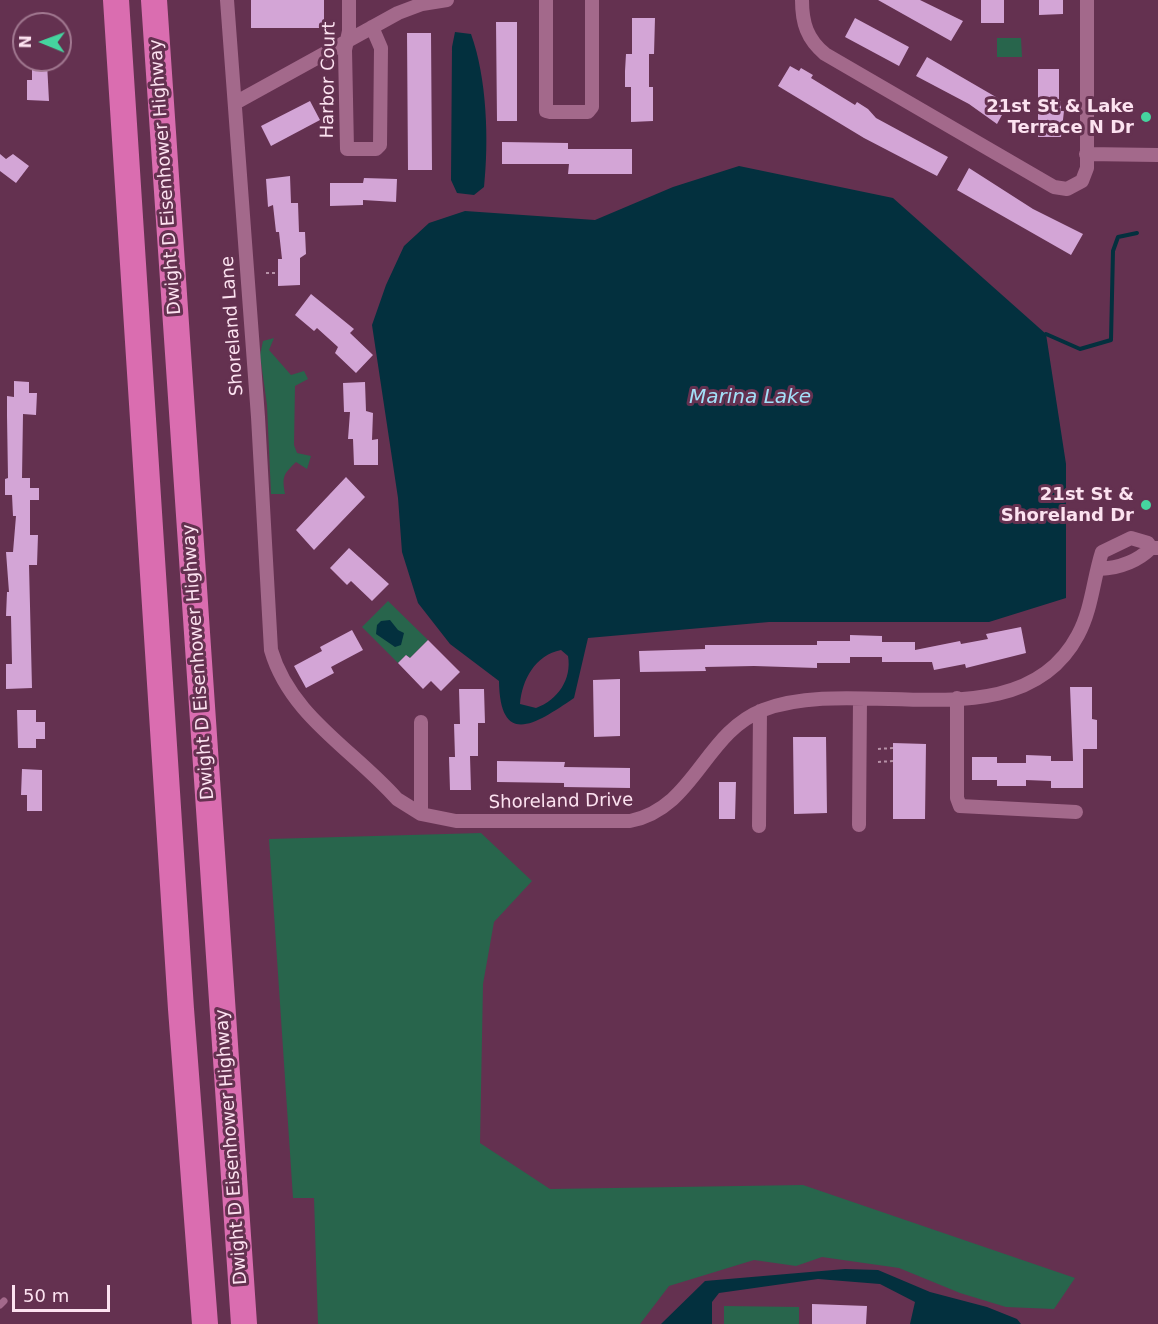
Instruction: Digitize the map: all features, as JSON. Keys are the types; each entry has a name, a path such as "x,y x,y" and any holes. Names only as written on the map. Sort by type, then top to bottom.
{"highway":[{"name":"Dwight D Eisenhower Highway","path":"116,0 181,1009 205,1324"},
{"name":"Dwight D Eisenhower Highway","path":"154,0 244,1324"},
{"path":"181,1009 190,1324"},
{"path":"231,1134 253,1324"}],"street":[{"name":"Shoreland Lane","path":"228,0 258,417 271,650"},
{"name":"Harbor Court","path":"349,0 346,147 376,149 380,145 381,48 372,27"},
{"path":"235,103 372,27 418,5 447,0"},
{"path":"546,0 546,111 550,112 588,112 592,107 592,0"},
{"path":"802,0 802,19 809,35 828,56 1054,187 1067,189 1082,181 1086,175 1087,0"},
{"path":"1086,154 1158,155"},
{"name":"Shoreland Drive","path":"271,650 284,684 302,708 397,799 421,814 456,821 630,821 649,816 676,799 721,741 760,711 812,700 957,698 1009,692 1031,682 1052,668 1068,650 1084,624 1102,552 1122,541 1140,540 1154,548 1126,564 1099,569"},
{"path":"957,698 957,798 960,806 1076,812"},
{"path":"859,825 860,699"},
{"path":"759,826 760,711"},
{"path":"421,722 421,814"}],"path":[{"path":"266,273 278,273"},
{"path":"878,749 893,748"},
{"path":"878,762 893,761"}],"green space":[{"path":"997,38 1021,38 1022,57 997,57"},
{"path":"274,338 269,350 291,375 304,371 308,379 295,386 294,445 297,453 311,456 307,469 296,462 286,473 285,494 271,494 267,405 260,355 263,341"},
{"path":"388,601 428,640 410,658 406,655 398,663 362,627"},
{"path":"481,833 532,881 494,922 483,984 480,1143 550,1189 803,1185 1075,1278 1054,1309 1006,1307 960,1293 899,1268 822,1257 796,1266 754,1260 669,1286 640,1324 318,1324 314,1198 293,1198 269,839"},
{"path":"724,1306 799,1307 799,1324 724,1324"}],"water":[{"path":"455,32 471,34 483,90 486,130 484,187 474,195 457,193 451,180 452,47"},
{"name":"Marina Lake","path":"739,166 893,198 1046,334 1066,464 1066,598 989,622 769,622 588,638 574,698 534,722 513,723 506,716 501,702 499,681 450,644 418,603 402,552 398,498 372,325 386,285 404,246 429,223 465,211 595,220 673,187","holes":["561,650 568,656 568,673 557,694 536,708 520,704 527,678 537,663 544,657"]},
{"path":"390,620 398,630 404,633 401,645 395,647 376,634 377,625 381,621"},
{"path":"845,1269 878,1270 930,1292 987,1307 1017,1319 1021,1324 910,1324 915,1302 880,1284 818,1279 719,1293 712,1302 712,1324 661,1324 705,1281"}],"building":[{"path":"251,0 324,0 324,28 251,28"},
{"path":"878,0 920,0 963,21 951,41"},
{"path":"981,0 1004,0 1004,23 981,23"},
{"path":"1039,0 1063,0 1063,14 1039,15"},
{"path":"632,18 655,18 654,54 649,54 649,87 653,87 653,121 631,122 631,87 625,87 625,71 626,54 632,54"},
{"path":"855,18 909,47 899,66 845,37"},
{"path":"496,22 517,22 517,121 497,121"},
{"path":"407,33 431,33 432,170 408,170"},
{"path":"927,57 1008,104 997,124 969,104 916,76"},
{"path":"790,66 799,71 801,68 813,75 811,78 855,105 857,102 868,109 876,118 948,157 937,176 864,138 778,86"},
{"path":"1038,69 1059,69 1059,101 1061,101 1061,111 1064,111 1061,137 1038,137"},
{"path":"32,72 47,72 49,101 27,100 27,80 32,80"},
{"path":"310,101 320,120 271,146 261,126"},
{"path":"502,142 568,143 568,149 632,149 632,174 568,174 569,164 502,164"},
{"path":"0,154 6,159 13,154 29,166 16,183 0,171"},
{"path":"969,168 1033,209 1083,234 1071,255 957,190"},
{"path":"290,176 291,203 298,203 299,232 305,232 306,254 300,258 300,285 278,286 278,259 282,259 279,232 276,232 273,205 268,207 266,179"},
{"path":"364,178 397,179 396,202 363,200 363,205 330,206 330,183 363,183"},
{"path":"311,294 354,329 350,333 373,355 356,373 335,353 338,347 317,328 314,331 295,315"},
{"path":"14,381 29,382 29,393 37,393 36,415 23,414 22,478 30,478 30,488 39,488 39,500 30,500 30,535 38,535 37,565 29,565 32,688 6,689 6,664 12,664 11,616 6,616 7,592 9,592 6,552 13,552 16,516 13,516 12,495 5,495 5,479 8,478 7,396 14,397"},
{"path":"365,382 366,411 373,413 372,440 378,439 378,465 354,465 353,439 348,439 350,412 344,412 343,383"},
{"path":"346,477 365,497 314,550 296,530"},
{"path":"349,548 389,584 372,601 351,581 347,585 330,568"},
{"path":"1021,627 1026,653 966,668 965,664 934,670 932,662 882,662 882,657 850,657 850,663 817,663 817,668 705,667 706,671 640,672 639,651 705,649 705,645 817,645 817,641 850,641 850,635 882,636 882,642 915,642 915,650 960,641 961,644 988,639 986,634"},
{"path":"352,630 363,650 331,667 334,673 306,688 294,666 322,651 320,647"},
{"path":"428,640 460,672 441,691 431,681 423,689 398,663 406,655 410,658"},
{"path":"620,679 620,736 594,737 593,680"},
{"path":"1070,687 1092,687 1092,719 1097,720 1097,749 1083,749 1083,788 1051,788 1051,781 1026,780 1026,786 997,786 997,780 972,780 972,757 997,757 997,763 1026,763 1026,755 1051,756 1051,761 1073,761"},
{"path":"459,689 484,689 485,723 478,723 478,756 470,756 471,790 450,790 449,757 455,757 454,724 460,724"},
{"path":"17,710 36,710 36,722 45,722 45,739 36,739 36,748 18,748"},
{"path":"793,737 826,737 827,813 794,814"},
{"path":"893,743 926,744 925,819 893,819"},
{"path":"497,761 565,762 564,767 630,768 630,788 564,787 564,783 497,782"},
{"path":"22,769 42,770 42,811 27,811 27,795 21,795"},
{"path":"719,782 736,782 735,819 719,819"},
{"path":"812,1304 867,1306 866,1324 812,1324"}],"waterway":[{"path":"1046,334 1080,349 1111,340 1113,251 1118,237 1137,233"}],"place":[{"name":"21st St & Lake Terrace N Dr","path":"1146,117"},
{"name":"21st St & Shoreland Dr","path":"1146,505"}]}
